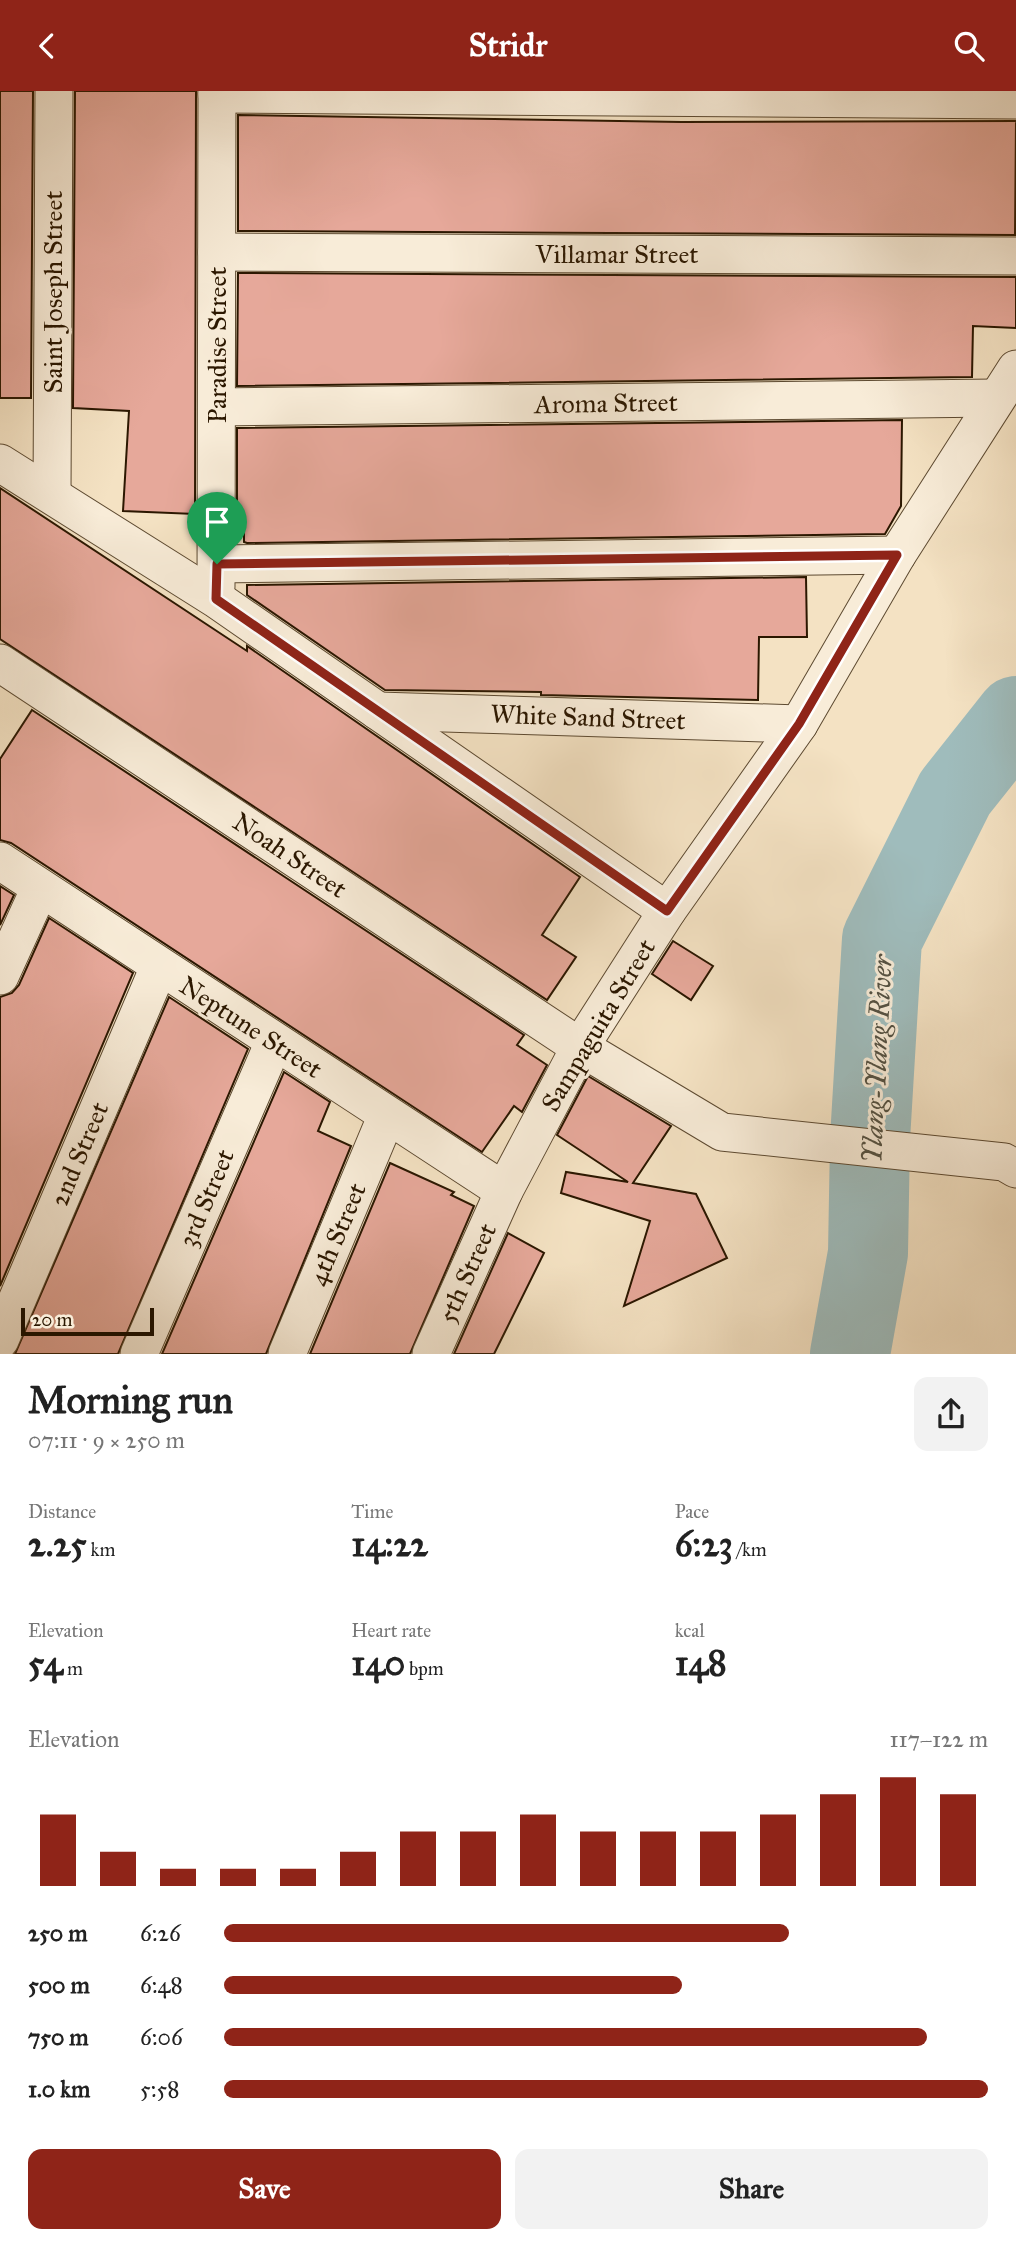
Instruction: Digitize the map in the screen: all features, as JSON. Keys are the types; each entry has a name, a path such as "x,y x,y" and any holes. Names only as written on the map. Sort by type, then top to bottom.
{"street":[{"name":"Saint Joseph Street","path":"52,494 54,91"},
{"path":"217,92 1016,100"},
{"name":"Paradise Street","path":"216,581 217,92"},
{"name":"Villamar Street","path":"217,252 1016,256"},
{"name":"Sampaguita Street","path":"504,1192 580,1047 667,911 799,724 897,555 1016,369"},
{"name":"Aroma Street","path":"217,407 995,398"},
{"path":"0,463 52,494 216,581 377,711 667,911"},
{"path":"216,581 897,555"},
{"name":"Noah Street","path":"0,663 580,1047 722,1132 1010,1166"},
{"name":"White Sand Street","path":"377,711 799,724"},
{"name":"Neptune Street","path":"0,861 504,1192"},
{"path":"0,976 40,888"},
{"name":"2nd Street","path":"0,1340 159,967"},
{"name":"3rd Street","path":"139,1354 274,1042"},
{"name":"4th Street","path":"287,1354 387,1115"},
{"name":"5th Street","path":"431,1354 504,1192"}],"building":[{"path":"0,91 33,91 31,398 0,398"},
{"path":"75,91 196,91 195,514 123,511 129,411 73,408"},
{"path":"238,115 682,122 1016,121 1015,235 238,231"},
{"path":"238,273 1016,277 1016,328 973,326 972,377 237,386"},
{"path":"902,420 901,506 885,534 247,543 244,542 244,517 237,517 237,428"},
{"path":"0,488 247,651 247,646 580,877 542,935 576,957 547,1000 0,639"},
{"path":"806,577 807,637 759,637 758,700 541,695 541,692 385,690 247,595 247,585"},
{"path":"32,710 524,1035 517,1045 547,1065 522,1112 514,1106 482,1152 11,843 0,840 0,759"},
{"path":"0,886 14,895 0,925"},
{"path":"49,918 133,973 0,1286 0,997 12,993 19,985"},
{"path":"673,941 713,966 691,1000 652,974"},
{"path":"169,997 248,1049 118,1354 15,1354"},
{"path":"284,1072 330,1102 318,1131 351,1146 266,1354 162,1354"},
{"path":"588,1076 671,1126 633,1183 696,1194 727,1258 624,1306 650,1221 561,1193 566,1172 628,1182 557,1135"},
{"path":"390,1163 454,1192 451,1195 474,1206 410,1354 310,1354"},
{"path":"508,1233 544,1253 494,1354 454,1354"}],"waterway":[{"name":"Ylang-Ylang River","path":"850,1354 868,1253 870,1139 882,939 955,793 1016,716"}],"route":[{"path":"897,555 799,724 667,911 216,599 217,564 897,555"}]}
